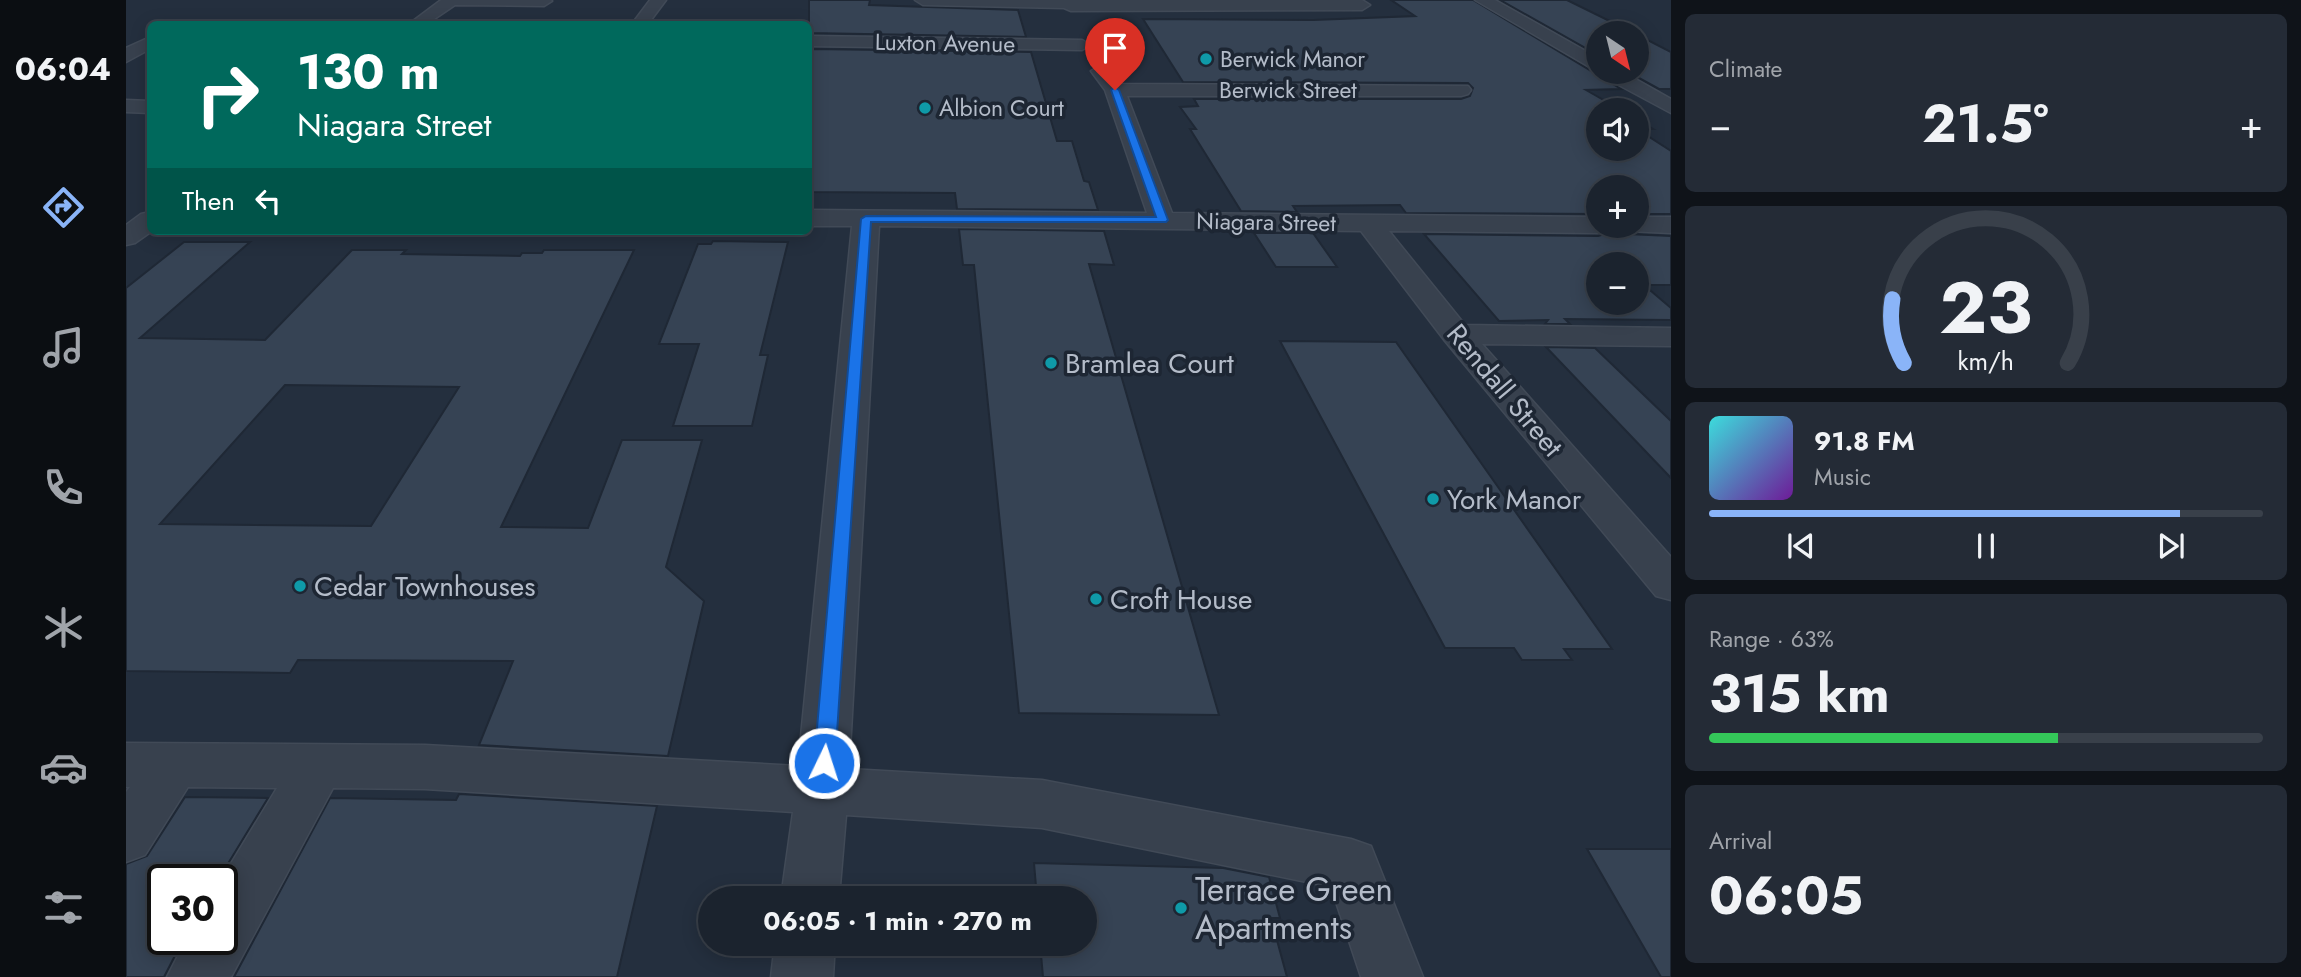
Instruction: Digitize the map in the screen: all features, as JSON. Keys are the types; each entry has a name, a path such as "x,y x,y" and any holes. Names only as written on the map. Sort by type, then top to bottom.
{"street":[{"path":"421,21 451,0 544,1"},
{"path":"642,21 658,0"},
{"path":"923,0 1362,5"},
{"path":"1483,0 1586,59"},
{"path":"1069,3 1082,45 1115,90 1162,220"},
{"path":"126,41 147,42"},
{"name":"Luxton Avenue","path":"812,41 1082,45"},
{"path":"126,56 147,44"},
{"path":"1630,84 1671,107"},
{"name":"Berwick Street","path":"1115,90 1461,90"},
{"path":"126,106 147,107"},
{"path":"126,213 147,213"},
{"name":"Niagara Street","path":"812,219 1586,225"},
{"path":"811,886 822,789 866,219"},
{"path":"126,237 147,221"},
{"name":"Rendall Street","path":"1370,225 1456,334 1671,585"},
{"path":"1649,225 1671,225"},
{"path":"1456,334 1671,337"},
{"path":"126,837 150,766 425,767 1042,804 1352,865 1392,977"},
{"path":"238,906 318,766"},
{"path":"198,977 210,955"},
{"path":"802,977 804,956"}],"building":[{"path":"809,0 870,0 869,5 1018,10 1026,37 812,33 812,21 809,21"},
{"path":"1391,0 1473,0 1586,68 1586,84 1613,84 1621,89 1586,90 1600,98 1586,98 1586,161 1649,161 1649,137 1671,151 1671,214 1649,214 1649,175 1586,175 1586,214 1406,213 1400,205 1293,206 1297,212 1241,211 1190,129 1196,129 1180,107 1198,106 1194,99 1461,99 1470,96 1473,88 1468,83 1183,82 1143,19 1313,20 1415,16"},
{"path":"1500,0 1567,0 1610,21 1586,21 1586,48"},
{"path":"1649,41 1671,52 1671,89 1659,89 1649,84"},
{"path":"812,49 1031,52 1057,141 1072,141 1084,181 1089,182 1098,210 957,209 955,193 812,192"},
{"path":"959,229 1104,231 1114,265 1089,264 1219,715 1019,713 974,265 963,265"},
{"path":"1254,233 1313,233 1337,267 1276,267"},
{"path":"1424,234 1586,236 1586,238 1671,236 1671,285 1649,285 1649,252 1586,252 1586,315 1649,315 1649,289 1671,308 1671,320 1565,319 1570,324 1545,324 1548,320 1499,321"},
{"path":"713,241 788,242 760,355 768,355 752,426 673,426 699,344 659,344 698,244 711,244"},
{"path":"184,242 250,242 140,338 265,340 352,250 406,250 402,254 520,256 522,253 542,253 544,250 634,250 501,527 588,528 622,440 702,440 666,567 704,601 668,756 479,745 513,661 298,660 290,673 126,671 126,288","holes":["285,385 459,387 371,526 160,524"]},
{"name":"York Manor","path":"1280,341 1396,342 1612,649 1564,649 1572,660 1522,660 1514,648 1445,648"},
{"path":"1546,347 1595,348 1671,421 1671,478"},
{"path":"459,794 657,806 617,977 234,977 330,798 456,800"},
{"path":"185,797 268,798 228,864 147,864 147,955 175,955 164,977 126,977 126,864 147,856"},
{"path":"1587,849 1671,849 1671,977 1661,977"},
{"name":"Terrace Green Apartments","path":"1034,863 1223,868 1269,877 1280,918 1271,918 1287,977 1043,977 1041,956 1097,956 1097,886 1036,886"}],"place":[{"name":"Berwick Manor","path":"1206,59"},
{"name":"Albion Court","path":"925,108"},
{"name":"Bramlea Court","path":"1051,363"},
{"name":"York Manor","path":"1433,499"},
{"name":"Cedar Townhouses","path":"300,586"},
{"name":"Croft House","path":"1096,599"},
{"name":"Terrace Green Apartments","path":"1181,908"}],"route":[{"path":"824,763 866,219 1162,220 1115,90"}]}
